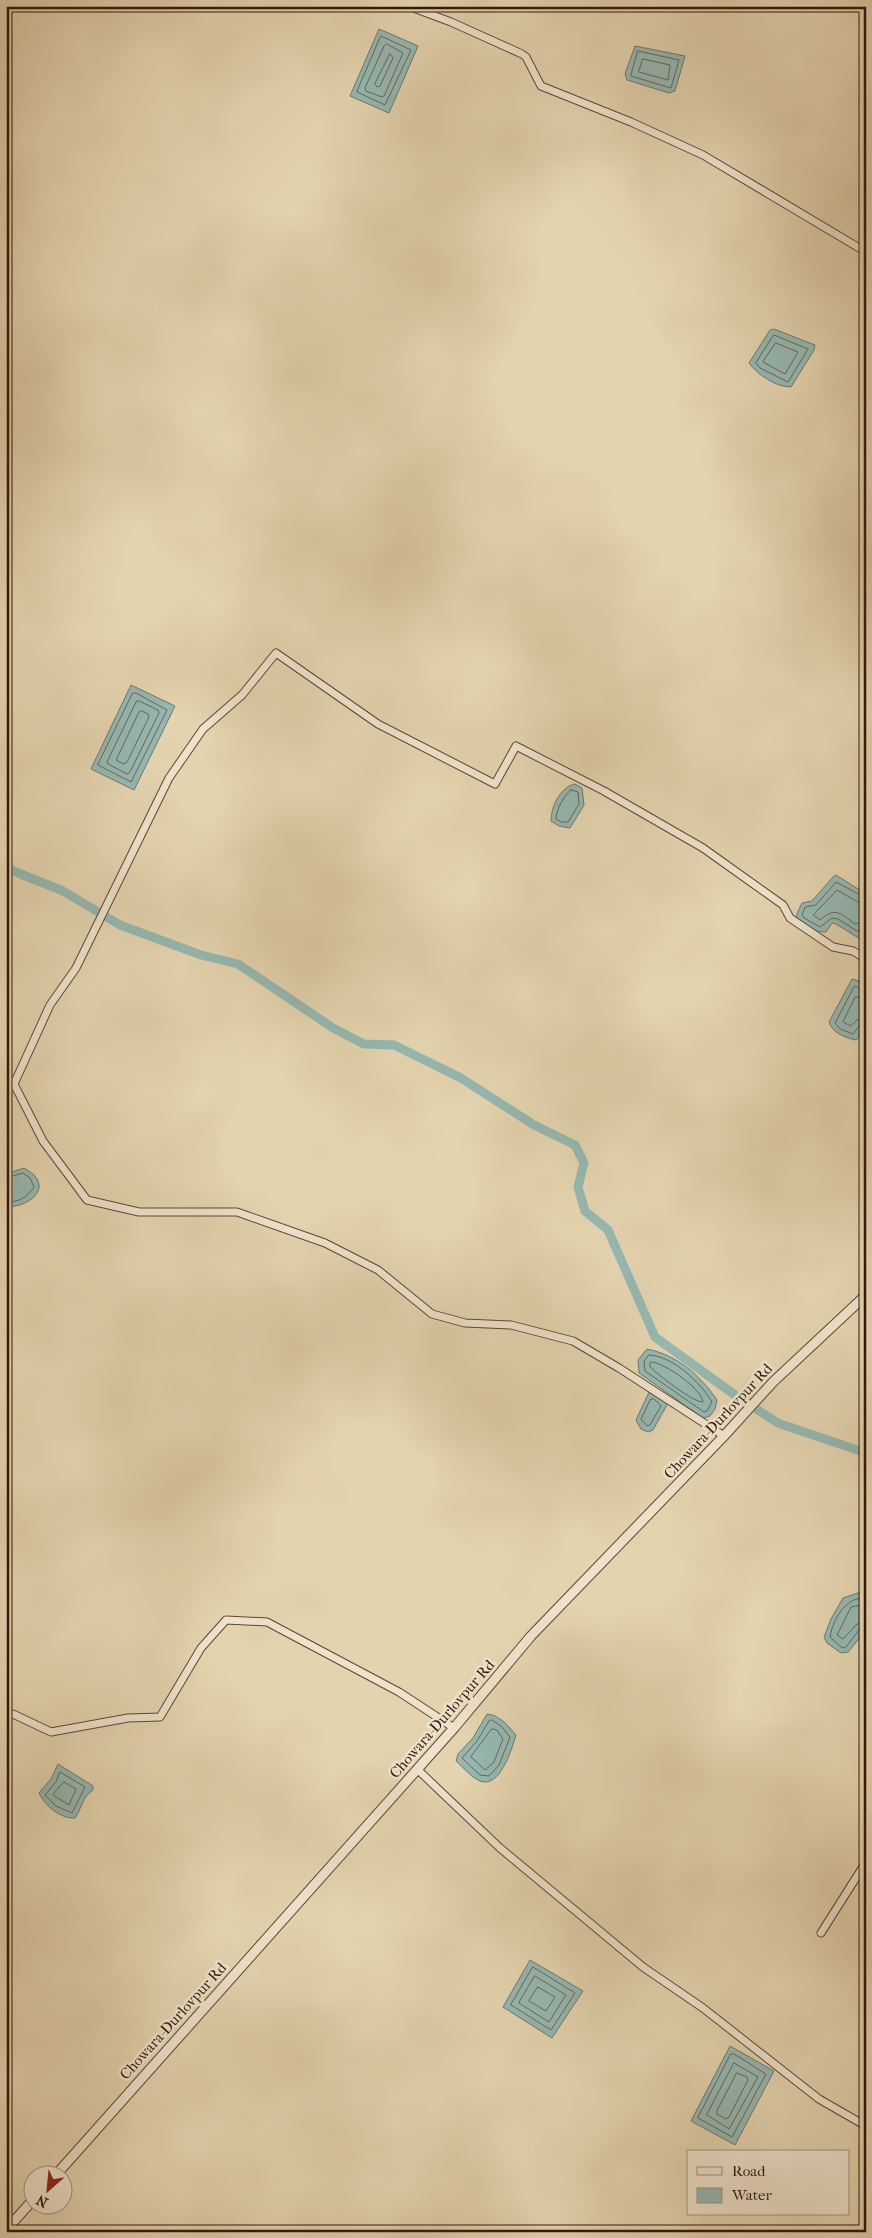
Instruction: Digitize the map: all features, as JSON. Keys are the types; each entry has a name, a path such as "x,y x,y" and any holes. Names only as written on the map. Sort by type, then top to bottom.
{"street":[{"path":"124,6 172,6"},
{"path":"408,6 451,22 522,54 526,57 540,86 631,122 703,154 866,252"},
{"path":"724,1436 619,1368 573,1341 511,1325 465,1323 432,1314 378,1270 316,1240 237,1212 139,1212 87,1200 43,1141 14,1084 50,1005 76,968 169,778 203,729 242,695 276,653 378,724 495,784 516,746 595,786 703,848 783,905 790,918 833,947 853,951 866,959"},
{"name":"Chowara-Durlovpur Rd","path":"64,2166 454,1728 532,1636 724,1436 760,1395 866,1295"},
{"path":"6,1717 13,1714 51,1732 128,1718 160,1716 201,1648 226,1620 266,1622 399,1692 454,1728"},
{"path":"417,1769 500,1848 643,1967 703,2008 819,2098 866,2126"},
{"path":"821,1933 866,1862"},
{"path":"6,2230 22,2212"}],"water":[{"path":"379,29 418,46 389,113 350,96"},
{"path":"635,46 685,56 675,91 669,93 627,80 625,74"},
{"path":"774,329 815,345 814,350 791,387 779,385 768,380 749,363 770,330"},
{"path":"131,685 175,706 134,790 91,769"},
{"path":"575,784 582,788 584,805 570,828 559,826 551,821 557,798 565,789"},
{"path":"836,875 866,894 866,931 860,939 832,923 826,932 813,930 796,916 802,903 812,901"},
{"path":"852,979 859,981 863,987 867,1002 864,1027 856,1040 836,1032 829,1022"},
{"path":"24,1168 37,1179 38,1192 23,1204 6,1206 6,1174"},
{"path":"647,1349 678,1361 703,1382 717,1400 715,1409 710,1416 703,1418 639,1373 638,1360"},
{"path":"650,1390 668,1403 653,1430 648,1432 641,1429 636,1420"},
{"path":"861,1592 866,1593 866,1630 848,1652 841,1653 827,1643 824,1637 831,1619 843,1598"},
{"path":"487,1714 500,1719 516,1735 509,1756 501,1771 490,1781 484,1782 473,1776 456,1761 458,1754 473,1738"},
{"path":"58,1764 93,1786 93,1790 84,1799 75,1818 64,1816 54,1811 45,1803 39,1793 51,1779"},
{"path":"530,1960 583,1991 552,2038 503,2007"},
{"path":"730,2046 774,2071 735,2145 691,2121"}],"waterway":[{"path":"6,868 63,891 120,925 201,955 238,964 333,1028 364,1044 394,1045 461,1078 534,1125 575,1145 584,1163 578,1187 585,1211 608,1230 655,1337 739,1398 778,1423 866,1453"}]}
